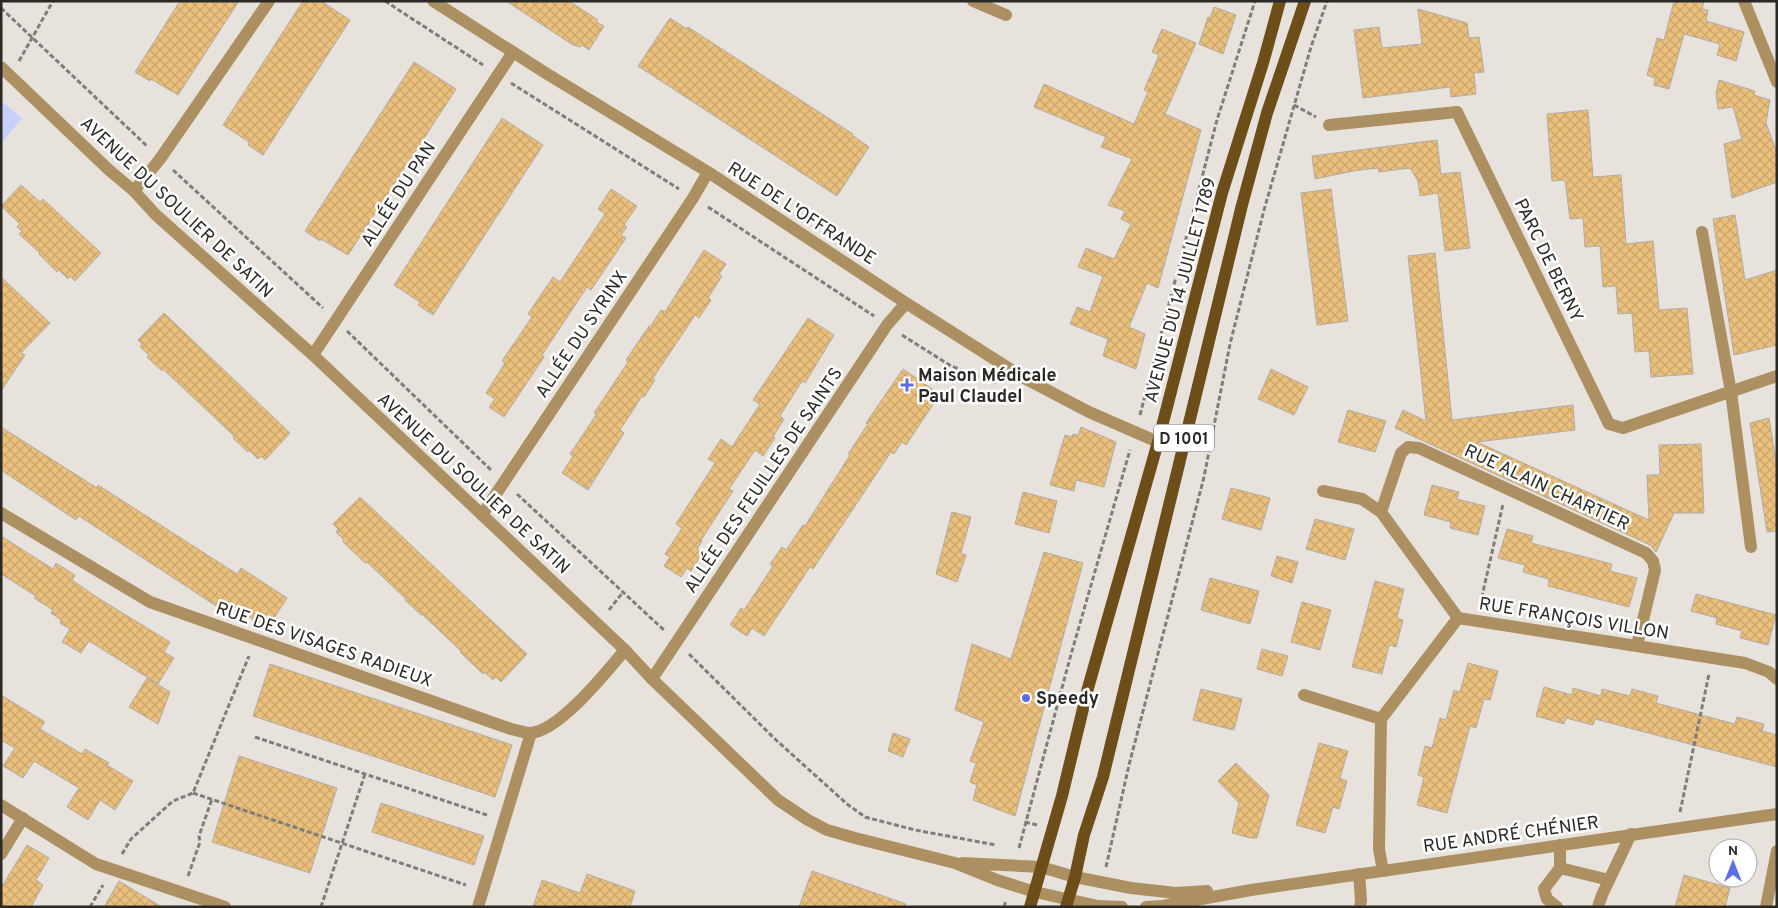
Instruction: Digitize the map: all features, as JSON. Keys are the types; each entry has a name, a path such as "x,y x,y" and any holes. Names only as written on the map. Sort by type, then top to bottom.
{"main road":[{"name":"D 1001","path":"1067,903 1084,835 1103,777 1242,205 1267,113 1305,1"},
{"name":"AVENUE DU 14 JUILLET 1789","path":"1030,907 1062,796 1088,688 1158,442 1222,193 1263,64 1277,2"}],"street":[{"path":"134,191 160,159 269,1"},
{"name":"RUE DE L'OFFRANDE","path":"433,1 708,172 906,303 1024,378 1089,412 1158,442"},
{"path":"974,1 1006,15"},
{"path":"1744,1 1777,82"},
{"name":"ALLÉE DU PAN","path":"313,355 513,52"},
{"name":"AVENUE DU SOULIER DE SATIN","path":"6,72 134,191 156,215 313,355 625,650 652,679 778,800 827,830 955,863"},
{"name":"PARC DE BERNY","path":"1329,125 1457,112 1609,424 1623,428 1777,376"},
{"name":"ALLÉE DU SYRINX","path":"482,515 693,198 708,172"},
{"path":"1702,232 1730,392 1751,547"},
{"name":"ALLÉE DES FEUILLES DE SAINTS","path":"652,679 887,325 906,303"},
{"name":"RUE ALAIN CHARTIER","path":"1381,512 1401,453 1408,447 1420,448 1646,553 1653,561 1655,570 1637,645"},
{"path":"1323,491 1362,499 1381,512 1458,618"},
{"name":"RUE DES VISAGES RADIEUX","path":"1,514 150,602 511,728 531,733"},
{"name":"RUE FRANÇOIS VILLON","path":"1381,719 1458,618 1745,663 1769,672 1777,679"},
{"path":"478,907 531,733 552,725 588,694 625,650"},
{"path":"1304,695 1381,719 1379,849 1382,871"},
{"path":"1,805 96,864 225,907"},
{"name":"RUE ANDRÉ CHÉNIER","path":"1146,907 1163,906 1251,890 1359,874 1777,814"},
{"path":"1,854 23,818"},
{"path":"1598,907 1631,834"},
{"path":"1556,907 1547,899 1544,889 1560,868 1560,845"},
{"path":"1766,907 1777,851"},
{"path":"955,863 997,880 1067,903 1122,907"},
{"name":"RUE ANDRÉ CHÉNIER","path":"955,863 1041,867 1102,883 1176,893 1251,890"},
{"path":"1560,868 1609,880"},
{"path":"1359,874 1360,907"}],"path":[{"path":"6,72 32,37 53,1"},
{"path":"1102,883 1129,765 1204,477 1230,344 1264,210 1311,47 1327,1"},
{"path":"1,8 160,159 336,320 503,482 677,642 776,740 847,804 865,817 915,830 999,846"},
{"path":"1294,105 1329,125"},
{"path":"1477,621 1506,488"},
{"path":"597,624 623,592"},
{"path":"193,792 256,639"},
{"path":"1676,828 1712,658"},
{"path":"256,737 504,820"},
{"path":"320,907 365,774"},
{"path":"90,907 131,839 173,800 193,792 483,891"},
{"path":"183,893 200,842 199,836 212,799"}],"shaded area":[{"path":"1,101 22,118 1,144"}],"building":[{"path":"180,1 239,1 178,95 135,72"},
{"path":"303,1 321,1 350,20 263,155 248,145 249,142 223,125"},
{"path":"506,1 569,1 604,26 589,50 582,45 580,47 573,45"},
{"path":"1674,1 1704,1 1702,9 1708,10 1706,21 1744,32 1736,61 1717,55 1720,44 1684,34 1669,89 1654,85 1655,78 1647,75 1657,38 1664,40"},
{"path":"1214,7 1236,15 1223,54 1199,44 1208,17 1210,18"},
{"path":"1418,9 1467,23 1469,38 1479,37 1484,72 1474,73 1476,94 1451,97 1450,87 1363,98 1354,30 1379,27 1382,48 1422,44"},
{"path":"670,18 687,29 688,27 853,134 869,147 837,196 638,66"},
{"path":"1162,29 1196,43 1165,114 1201,130 1158,288 1147,283 1129,327 1145,334 1136,369 1103,356 1108,339 1070,324 1077,307 1090,312 1103,276 1078,267 1086,248 1114,259 1131,224 1121,219 1125,211 1108,205 1132,159 1101,147 1106,137 1034,107 1044,84 1134,124 1148,92 1144,90 1159,55 1152,52"},
{"path":"414,62 456,89 348,255 305,231"},
{"path":"1719,80 1755,91 1754,95 1770,100 1766,123 1777,153 1777,182 1732,198 1724,144 1742,139 1733,107 1718,109 1716,93"},
{"path":"1588,110 1593,177 1621,175 1626,244 1653,241 1659,310 1687,308 1693,374 1651,377 1649,351 1635,352 1632,313 1618,314 1616,286 1603,287 1600,246 1585,247 1583,218 1570,219 1565,180 1552,181 1547,114"},
{"path":"502,118 543,145 433,315 418,305 420,302 394,285"},
{"path":"1437,140 1441,174 1460,172 1470,248 1445,251 1438,193 1420,196 1418,181 1410,168 1379,172 1378,168 1315,179 1312,156"},
{"path":"21,185 40,202 43,199 101,253 75,281 70,276 68,279 59,270 57,272 19,234 22,231 17,227 20,224 1,206"},
{"path":"611,189 637,206 624,225 627,227 621,235 626,238 591,290 587,287 504,417 489,407 495,399 486,393 505,363 502,361 532,317 528,314 553,277 560,282 605,214 598,209"},
{"path":"1331,189 1348,321 1317,325 1301,193"},
{"path":"1735,215 1745,280 1777,270 1777,345 1734,355 1713,219"},
{"path":"704,250 726,264 719,274 722,276 708,298 711,300 699,318 695,315 653,378 655,380 620,430 624,433 588,490 562,473 573,456 570,454 596,415 594,413 628,362 626,360 661,310 665,312"},
{"path":"1435,253 1452,420 1573,405 1575,430 1477,442 1649,520 1647,475 1660,475 1659,445 1701,444 1704,513 1674,513 1656,552 1650,545 1395,428 1403,410 1426,421 1408,256"},
{"path":"1,277 50,323 21,353 25,355 1,391"},
{"path":"164,313 290,433 265,460 261,456 258,459 249,450 248,452 196,400 163,369 162,371 147,357 149,355 140,347 142,344 138,340"},
{"path":"808,318 834,335 805,383 802,381 780,416 784,419 773,437 775,438 763,456 755,450 729,489 733,491 697,549 703,553 691,571 687,568 681,577 664,566 670,557 665,554 682,528 676,524 715,463 708,459 721,439 732,447 760,404 753,400"},
{"path":"903,369 935,391 931,397 936,400 906,445 902,442 894,454 891,452 813,569 810,567 764,636 752,628 747,636 730,625 741,608 744,610 773,566 770,564 782,547 786,550 803,525 805,526 850,455 848,454 868,424 866,423"},
{"path":"1271,369 1308,387 1294,415 1258,399"},
{"path":"1348,410 1386,421 1375,452 1338,442"},
{"path":"1769,418 1777,467 1777,531 1767,532 1750,423"},
{"path":"1,427 97,488 98,485 237,574 241,568 287,598 267,629 232,605 227,613 79,516 76,520 1,470"},
{"path":"1081,427 1116,442 1104,487 1076,480 1074,491 1050,485 1065,435 1072,437 1073,434 1078,435"},
{"path":"1432,485 1459,492 1457,499 1485,506 1478,535 1450,528 1451,522 1424,515"},
{"path":"1231,488 1270,498 1261,530 1222,519"},
{"path":"1023,492 1057,501 1049,533 1015,524"},
{"path":"360,497 527,654 501,682 496,677 493,680 484,672 483,674 367,562 365,563 343,542 344,540 336,532 338,529 333,524"},
{"path":"952,512 971,517 961,553 966,555 957,582 936,574"},
{"path":"1315,519 1354,529 1345,560 1306,549"},
{"path":"1507,529 1533,536 1531,543 1612,564 1610,571 1637,578 1629,607 1548,586 1549,579 1523,572 1525,565 1498,558"},
{"path":"1,536 53,569 56,563 75,575 72,580 170,642 164,652 174,658 158,684 89,641 81,653 62,642 70,629 60,623 61,620 51,613 53,610 34,598 36,596 1,574"},
{"path":"1044,552 1083,563 1015,816 973,800 977,785 970,782 976,763 970,761 984,722 955,710 972,644 1011,659"},
{"path":"1277,556 1298,562 1292,583 1271,576"},
{"path":"1210,578 1259,591 1250,624 1201,610"},
{"path":"1375,581 1404,589 1397,618 1403,620 1396,647 1389,645 1382,674 1352,667"},
{"path":"1696,594 1776,615 1768,645 1740,638 1742,631 1716,624 1717,618 1691,611"},
{"path":"1302,602 1331,610 1320,650 1291,642"},
{"path":"1262,649 1288,656 1282,676 1257,669"},
{"path":"1468,663 1498,671 1490,700 1484,699 1476,728 1470,726 1447,813 1417,805 1424,777 1418,775 1425,746 1432,748 1440,718 1446,720 1454,690 1460,692"},
{"path":"270,664 512,745 495,797 253,716"},
{"path":"147,678 170,692 158,724 129,707"},
{"path":"1544,687 1572,695 1573,688 1601,696 1602,689 1630,696 1632,689 1658,696 1656,703 1735,724 1737,717 1764,724 1762,731 1777,735 1777,767 1595,719 1593,725 1566,718 1564,724 1536,716"},
{"path":"1201,689 1242,699 1234,730 1193,720"},
{"path":"1,695 45,722 40,729 82,754 85,749 109,763 107,765 133,781 115,810 100,800 88,820 67,807 79,788 34,761 23,778 3,766 15,748 1,740"},
{"path":"893,733 910,739 903,757 888,751"},
{"path":"1319,743 1348,751 1340,778 1347,781 1339,809 1333,807 1325,833 1296,825"},
{"path":"239,756 337,788 310,873 212,842"},
{"path":"1236,763 1269,795 1257,838 1232,833 1239,803 1218,781"},
{"path":"381,803 484,836 474,865 372,832"},
{"path":"27,845 49,858 36,880 43,885 31,907 1,907 1,888"},
{"path":"812,871 906,904 905,907 799,907"},
{"path":"587,874 635,891 630,907 533,907 542,880 580,893"},
{"path":"1684,875 1708,882 1708,888 1730,888 1725,907 1675,907"},
{"path":"119,881 162,907 104,907"}],"place":[{"name":"Maison Médicale Paul Claudel","path":"907,385"},
{"name":"Speedy","path":"1026,698"}]}
